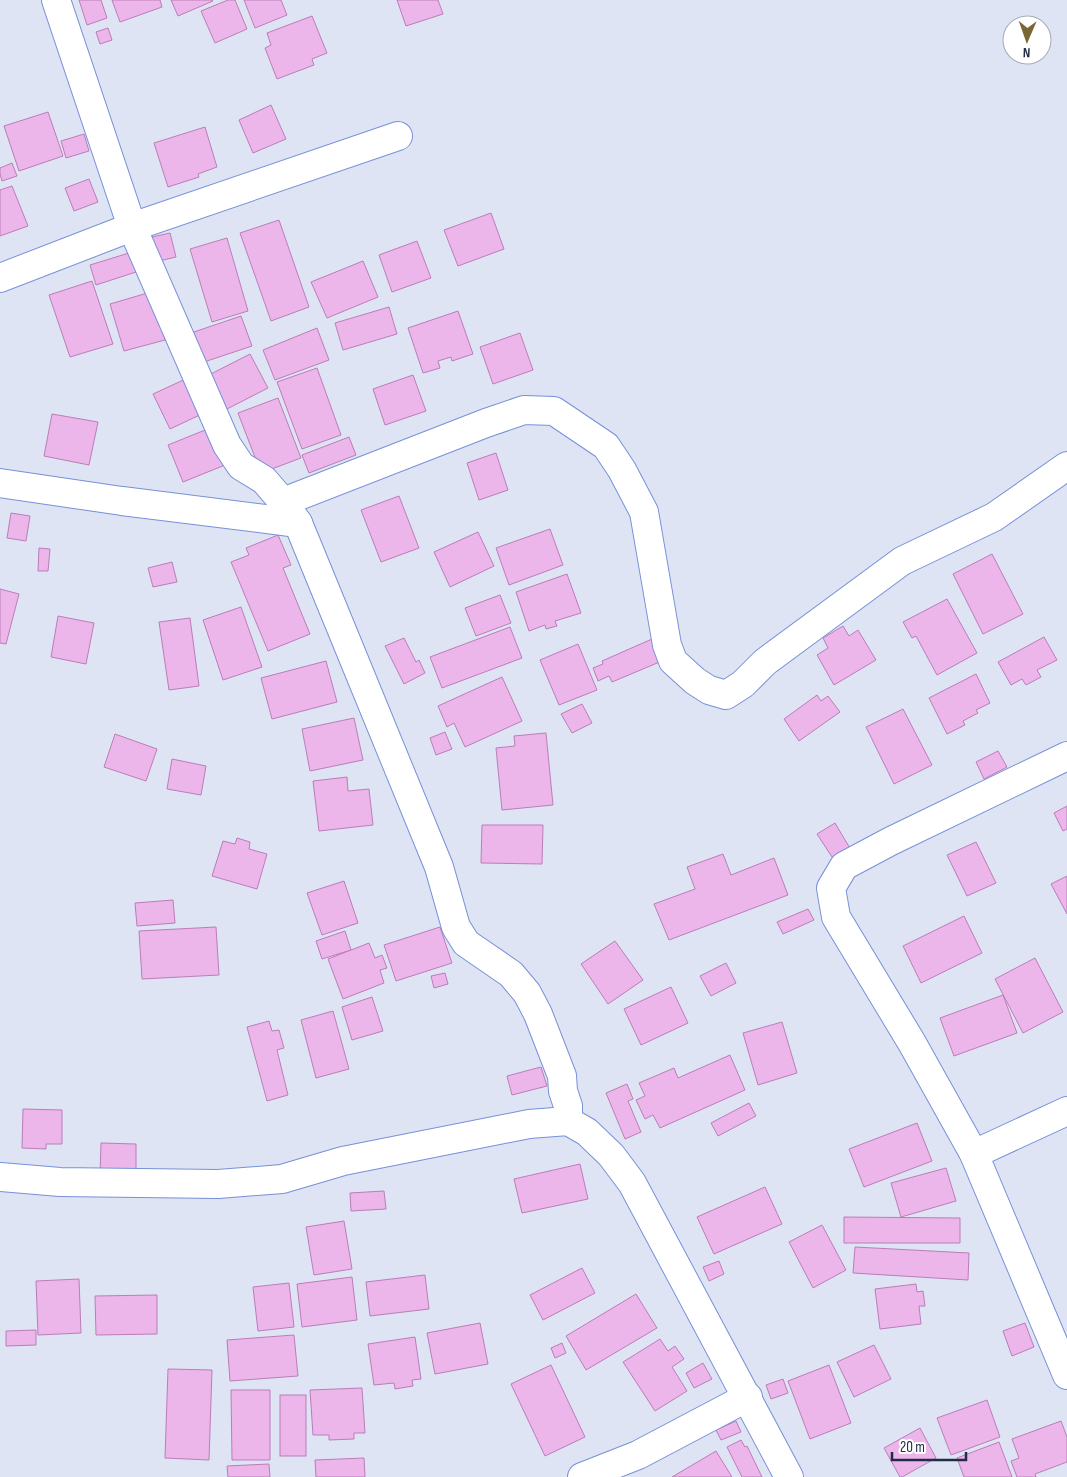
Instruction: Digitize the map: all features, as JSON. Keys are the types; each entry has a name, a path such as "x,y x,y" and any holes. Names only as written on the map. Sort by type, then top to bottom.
{"street":[{"path":"56,0 132,227 227,445 241,466 264,480 291,512 439,867 456,927 466,943 511,974 527,993 538,1014 562,1076 563,1091 568,1106 568,1121"},
{"path":"0,278 132,227 398,136"},
{"path":"0,483 122,501 291,512 476,427 524,410 554,411 606,446 622,470 644,512 667,645 673,661 695,681 709,690 726,695 743,684 765,662 902,561 994,517 1067,466"},
{"path":"1067,756 891,841 844,866 832,888 836,916 912,1043 974,1154 1067,1375"},
{"path":"974,1154 1067,1111"},
{"path":"0,1177 60,1182 218,1184 282,1180 343,1161 529,1124 568,1121 587,1132 611,1155 632,1184 790,1477"},
{"path":"582,1477 638,1455 748,1397"}],"building":[{"path":"79,0 101,0 107,18 87,25"},
{"path":"112,0 160,0 162,7 120,22"},
{"path":"171,0 212,0 213,1 178,16"},
{"path":"228,0 235,0 247,29 215,43 201,11"},
{"path":"244,0 281,0 287,15 255,28"},
{"path":"397,0 438,0 443,14 406,26"},
{"path":"312,16 327,53 312,59 314,65 277,79 265,48 271,45 267,33"},
{"path":"108,28 112,40 100,44 96,32"},
{"path":"271,105 286,139 253,153 239,120"},
{"path":"48,112 63,156 19,171 4,126"},
{"path":"205,127 217,167 198,174 199,177 168,187 154,143"},
{"path":"84,134 89,151 66,158 61,141"},
{"path":"12,163 17,176 2,181 0,168"},
{"path":"89,179 98,202 74,211 65,188"},
{"path":"12,186 28,226 0,236 0,190"},
{"path":"491,213 504,249 458,266 444,230"},
{"path":"279,220 309,307 271,321 240,233"},
{"path":"170,233 176,257 159,261 152,237"},
{"path":"227,238 248,311 212,322 190,249"},
{"path":"417,241 431,278 392,292 379,255"},
{"path":"129,253 136,272 96,285 90,265"},
{"path":"363,261 378,297 327,318 311,282"},
{"path":"92,281 113,344 70,357 49,295"},
{"path":"151,292 165,340 124,351 110,304"},
{"path":"389,307 397,334 343,350 335,323"},
{"path":"458,311 473,354 452,361 451,357 438,361 440,368 423,373 408,328"},
{"path":"241,316 252,346 195,365 185,335"},
{"path":"317,328 329,360 275,380 263,350"},
{"path":"520,333 533,370 493,384 480,347"},
{"path":"250,354 268,388 225,410 207,376"},
{"path":"317,368 341,435 302,449 277,382"},
{"path":"413,375 426,411 385,425 373,389"},
{"path":"190,377 206,412 170,429 153,394"},
{"path":"278,398 301,458 261,473 238,413"},
{"path":"52,414 98,422 89,465 44,456"},
{"path":"210,428 225,465 183,482 168,445"},
{"path":"349,437 356,455 309,473 302,455"},
{"path":"496,453 508,490 479,500 467,463"},
{"path":"399,496 419,548 381,562 361,510"},
{"path":"11,513 30,516 26,541 7,538"},
{"path":"550,529 563,565 509,585 496,548"},
{"path":"478,532 494,566 450,587 434,552"},
{"path":"278,535 291,565 283,568 310,634 268,651 231,562 249,555 246,548"},
{"path":"39,548 50,549 48,571 38,571"},
{"path":"992,554 1023,614 983,634 953,574"},
{"path":"172,562 177,582 153,587 148,568"},
{"path":"567,574 581,613 555,621 557,626 546,629 545,625 529,631 516,592"},
{"path":"0,589 19,594 6,644 0,643"},
{"path":"500,595 511,623 476,636 465,608"},
{"path":"947,599 977,653 937,675 916,636 912,638 903,622"},
{"path":"241,607 262,667 223,680 203,620"},
{"path":"58,616 94,623 86,664 51,657"},
{"path":"190,618 199,686 169,690 159,622"},
{"path":"843,626 849,636 858,630 876,660 834,685 817,655 828,648 823,638"},
{"path":"510,627 522,658 442,688 430,657"},
{"path":"1044,637 1057,660 1037,670 1041,677 1026,685 1022,679 1011,685 998,662"},
{"path":"404,638 416,662 419,660 425,673 404,684 385,646"},
{"path":"652,639 662,661 612,682 609,676 598,681 593,668 603,664 602,661"},
{"path":"578,644 597,690 559,705 540,660"},
{"path":"326,661 337,702 272,719 261,678"},
{"path":"976,674 990,703 976,710 978,713 963,721 965,725 947,734 929,698"},
{"path":"502,677 522,721 465,747 454,723 447,727 438,706"},
{"path":"817,695 821,701 828,696 840,712 799,741 784,719"},
{"path":"582,704 592,723 572,733 561,714"},
{"path":"903,709 932,765 894,784 866,727"},
{"path":"354,718 363,760 310,771 302,729"},
{"path":"445,732 452,749 436,755 430,738"},
{"path":"546,733 553,805 502,810 496,748 515,746 514,736"},
{"path":"115,734 157,749 146,781 104,767"},
{"path":"998,751 1007,767 984,779 976,762"},
{"path":"172,759 206,766 201,795 167,789"},
{"path":"347,777 348,791 369,789 373,825 319,831 313,781"},
{"path":"1067,806 1067,829 1063,831 1054,813"},
{"path":"835,823 851,850 834,860 817,834"},
{"path":"482,825 543,825 542,864 481,863"},
{"path":"237,838 250,842 249,849 267,854 257,889 212,876 223,841 235,844"},
{"path":"976,842 996,883 967,896 947,855"},
{"path":"723,854 731,875 774,858 788,895 669,940 654,904 695,889 687,867"},
{"path":"1067,876 1067,914 1051,884"},
{"path":"344,881 358,923 322,935 307,893"},
{"path":"173,900 175,923 137,926 135,903"},
{"path":"808,909 814,920 783,934 777,922"},
{"path":"964,916 982,953 921,983 903,946"},
{"path":"216,927 219,975 142,979 139,931"},
{"path":"440,927 452,963 396,981 384,945"},
{"path":"345,931 351,950 322,959 316,941"},
{"path":"615,941 643,980 608,1004 581,964"},
{"path":"369,943 375,958 382,955 387,968 380,970 384,983 343,999 328,959"},
{"path":"1035,958 1063,1012 1023,1033 995,979"},
{"path":"726,963 736,983 711,996 700,976"},
{"path":"445,973 448,984 434,988 431,976"},
{"path":"671,987 688,1023 641,1045 624,1009"},
{"path":"1003,995 1017,1033 954,1056 940,1018"},
{"path":"372,997 383,1031 352,1040 342,1007"},
{"path":"333,1011 349,1069 316,1078 301,1020"},
{"path":"269,1021 272,1031 279,1030 284,1048 277,1050 288,1095 267,1101 247,1027"},
{"path":"782,1022 797,1073 758,1085 743,1033"},
{"path":"730,1055 745,1090 660,1128 653,1115 645,1119 636,1100 645,1096 639,1083 674,1068 678,1078"},
{"path":"541,1067 547,1086 512,1095 507,1076"},
{"path":"627,1084 633,1099 628,1101 641,1132 625,1139 606,1093"},
{"path":"749,1103 756,1116 718,1136 711,1123"},
{"path":"23,1109 62,1110 62,1144 46,1144 46,1149 22,1148"},
{"path":"917,1123 932,1161 864,1187 849,1149"},
{"path":"101,1143 136,1144 136,1176 100,1176"},
{"path":"580,1164 588,1199 522,1213 514,1179"},
{"path":"946,1168 956,1201 901,1217 891,1183"},
{"path":"765,1187 782,1224 714,1254 697,1217"},
{"path":"384,1191 386,1209 351,1211 350,1193"},
{"path":"844,1217 960,1218 960,1243 844,1243"},
{"path":"344,1221 352,1269 314,1275 306,1227"},
{"path":"822,1225 846,1270 813,1288 789,1242"},
{"path":"855,1247 969,1253 968,1280 853,1273"},
{"path":"719,1261 724,1274 709,1281 703,1267"},
{"path":"582,1268 595,1293 543,1320 530,1295"},
{"path":"425,1275 429,1309 370,1316 366,1282"},
{"path":"352,1277 357,1320 302,1327 297,1284"},
{"path":"79,1279 81,1333 38,1335 36,1281"},
{"path":"289,1283 294,1327 258,1331 253,1287"},
{"path":"916,1284 917,1292 923,1291 925,1306 919,1306 921,1324 880,1329 875,1289"},
{"path":"636,1294 657,1328 586,1370 566,1336"},
{"path":"157,1295 157,1334 96,1335 95,1296"},
{"path":"480,1323 488,1364 435,1374 427,1333"},
{"path":"1025,1323 1034,1347 1012,1356 1003,1331"},
{"path":"36,1330 36,1345 6,1346 6,1331"},
{"path":"294,1335 298,1376 230,1381 227,1340"},
{"path":"415,1337 421,1379 412,1380 413,1386 395,1389 394,1383 374,1385 368,1344"},
{"path":"660,1339 668,1351 675,1346 684,1359 672,1367 687,1391 655,1411 623,1362"},
{"path":"562,1343 566,1353 555,1358 551,1348"},
{"path":"874,1345 891,1379 854,1397 837,1362"},
{"path":"703,1363 712,1379 694,1388 686,1373"},
{"path":"551,1365 585,1437 545,1456 511,1384"},
{"path":"829,1365 851,1423 810,1439 788,1381"},
{"path":"168,1369 212,1370 209,1460 165,1458"},
{"path":"783,1379 788,1393 771,1399 766,1385"},
{"path":"362,1388 365,1433 354,1433 354,1439 329,1440 329,1435 313,1435 310,1390"},
{"path":"231,1390 270,1390 270,1460 232,1460"},
{"path":"280,1395 306,1395 306,1456 280,1456"},
{"path":"987,1400 1000,1437 951,1455 937,1418"},
{"path":"736,1421 741,1432 721,1440 716,1430"},
{"path":"1061,1421 1067,1437 1067,1462 1035,1474 1036,1477 1017,1477 1011,1461 1019,1458 1012,1439"},
{"path":"920,1428 936,1458 900,1477 884,1448"},
{"path":"741,1440 745,1447 747,1446 762,1477 742,1477 727,1447"},
{"path":"999,1442 1012,1477 964,1477 957,1458"},
{"path":"716,1451 732,1477 672,1477"},
{"path":"364,1458 365,1477 316,1477 315,1460"},
{"path":"269,1464 270,1477 228,1477 227,1466"}]}
